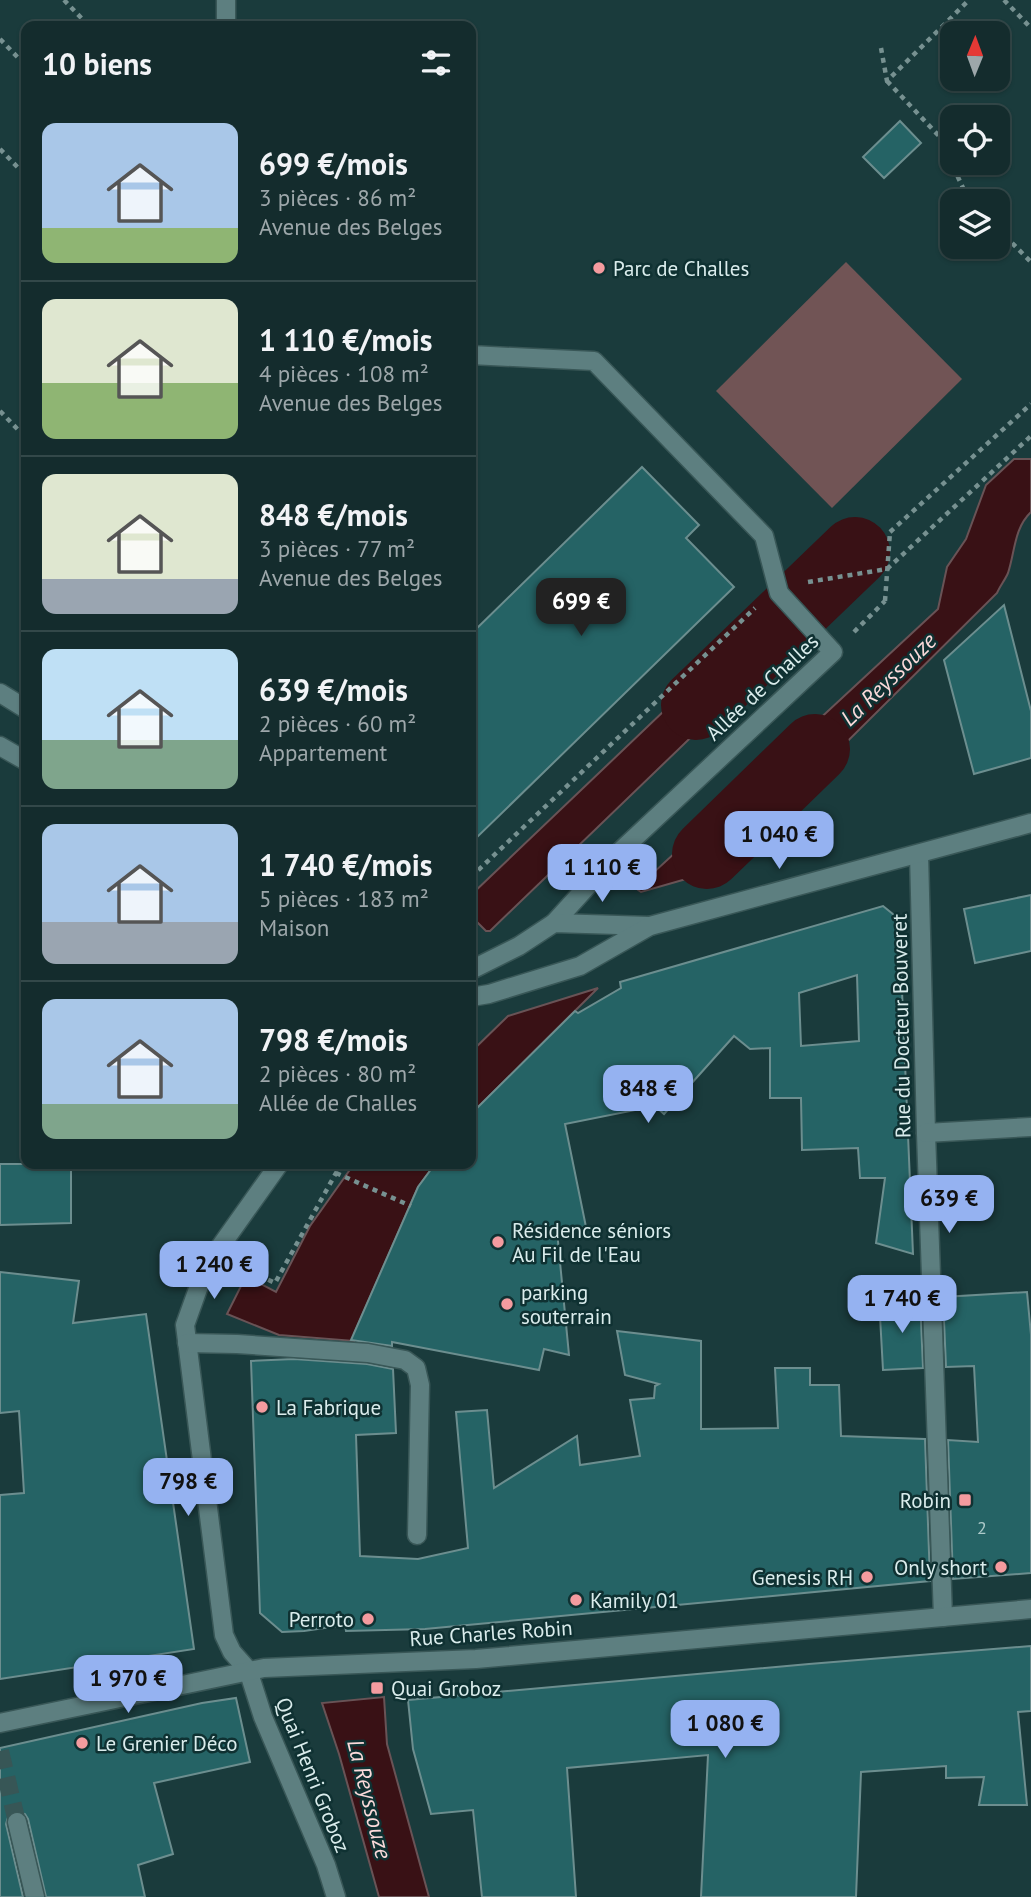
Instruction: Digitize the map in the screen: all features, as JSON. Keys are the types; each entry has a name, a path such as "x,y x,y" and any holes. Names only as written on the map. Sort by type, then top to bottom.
{"street":[{"path":"226,0 226,21"},
{"path":"476,355 594,361 764,536 778,590 833,652"},
{"name":"Allée de Challes","path":"476,968 519,946 554,923 613,859 833,652"},
{"path":"0,693 21,706"},
{"path":"0,746 21,758"},
{"path":"476,996 580,965 650,926 1031,823"},
{"name":"Rue du Docteur Bouveret","path":"919,853 943,1617"},
{"path":"554,923 650,926"},
{"path":"926,1133 1031,1127"},
{"path":"248,1671 232,1651 224,1635 185,1325 199,1286 215,1254 275,1169"},
{"path":"187,1343 368,1353 405,1360 416,1368 420,1385 417,1535"},
{"name":"Rue Charles Robin","path":"0,1723 248,1671 296,1666 476,1659 1031,1609"},
{"name":"Quai Henri Groboz","path":"248,1671 263,1717 326,1865 336,1897"},
{"path":"17,1822 35,1897"}],"path":[{"path":"64,0 84,21"},
{"path":"887,81 969,0"},
{"path":"1004,0 1031,27"},
{"path":"0,39 21,61"},
{"path":"881,48 887,81 939,136 963,189"},
{"path":"0,149 21,171"},
{"path":"1010,241 1031,262"},
{"name":"Allée de Challes","path":"833,652 886,601 890,532 1031,404"},
{"path":"0,411 21,433"},
{"path":"807,583 886,569 1031,436"},
{"path":"476,872 778,590"},
{"path":"215,1254 275,1283 342,1169"},
{"path":"337,1174 411,1206"}],"shaded area":[{"path":"846,262 962,379 832,508 716,391"}],"water":[{"path":"1014,459 1031,459 1031,512 1021,525 1008,573 997,593 759,829 731,801 938,609 947,567 966,539 986,485"},
{"path":"851,534 875,559 834,599 829,610 802,581"},
{"path":"753,626 781,657 766,665 490,931 486,931 476,921 476,890"},
{"path":"715,816 744,843 714,871 641,892 638,890 641,884"},
{"path":"598,988 476,1109 476,1047 508,1016"},
{"path":"350,1169 431,1169 418,1187 354,1334 354,1341 279,1335 227,1314 246,1276 276,1292 310,1226"},
{"path":"384,1697 387,1744 429,1897 379,1897 322,1703"}],"building":[{"path":"900,121 921,143 884,178 863,157"},
{"path":"642,467 699,525 686,538 734,587 476,838 476,629"},
{"path":"1004,605 1031,711 1031,758 974,774 944,660"},
{"path":"1031,895 1031,951 975,963 964,909"},
{"path":"883,906 899,919 913,1254 876,1243 885,1178 860,1178 858,1148 802,1150 801,1098 770,1098 770,1048 750,1049 734,1036 664,1114 655,1106 565,1124 586,1227 557,1231 569,1355 544,1349 539,1370 392,1342 392,1346 351,1340 418,1187 431,1169 476,1169 476,1109 575,1011 578,1013 621,988 620,982","holes":["857,975 859,1041 801,1046 799,993"]},
{"path":"0,1164 21,1164 21,1169 71,1169 71,1223 0,1225"},
{"path":"0,1272 79,1281 73,1323 146,1314 194,1649 0,1679 0,1495 24,1493 19,1411 0,1413"},
{"path":"1027,1292 1031,1335 1031,1573 953,1579 948,1440 978,1442 974,1366 946,1367 943,1297"},
{"path":"920,1298 923,1368 883,1370 880,1316 885,1316 884,1301"},
{"path":"617,1331 701,1341 701,1429 778,1428 775,1368 810,1368 810,1385 839,1385 841,1436 925,1439 930,1581 425,1629 346,1631 345,1625 282,1632 260,1613 251,1361 294,1359 367,1364 393,1369 396,1433 356,1435 360,1556 418,1559 468,1548 456,1412 487,1410 494,1488 577,1436 580,1465 640,1456 630,1400 654,1398 655,1386 659,1384 625,1375"},
{"path":"1031,1646 1031,1711 1018,1712 1027,1805 979,1805 984,1777 946,1778 946,1766 861,1772 856,1897 701,1897 708,1755 567,1768 576,1897 482,1897 473,1810 431,1814 413,1749 408,1700"},
{"path":"236,1698 250,1762 154,1783 173,1854 138,1865 145,1897 46,1897 28,1819 25,1814 15,1811 9,1814 6,1824 23,1897 0,1897 0,1748 202,1703"}],"waterway":[{"name":"La Reyssouze","path":"696,705 855,552"},
{"name":"La Reyssouze","path":"707,854 815,749"}],"tunnel":[{"path":"0,1751 17,1822"}],"place":[{"name":"Parc de Challes","path":"599,268"},
{"name":"Résidence séniors Au Fil de l'Eau","path":"498,1242"},
{"name":"parking souterrain","path":"507,1304"},
{"name":"La Fabrique","path":"262,1407"},
{"name":"Robin","path":"965,1500"},
{"name":"Only short","path":"1001,1567"},
{"name":"Genesis RH","path":"867,1577"},
{"name":"Kamily 01","path":"576,1600"},
{"name":"Perroto","path":"368,1619"},
{"name":"Quai Groboz","path":"377,1688"},
{"name":"Le Grenier Déco","path":"82,1743"}]}
